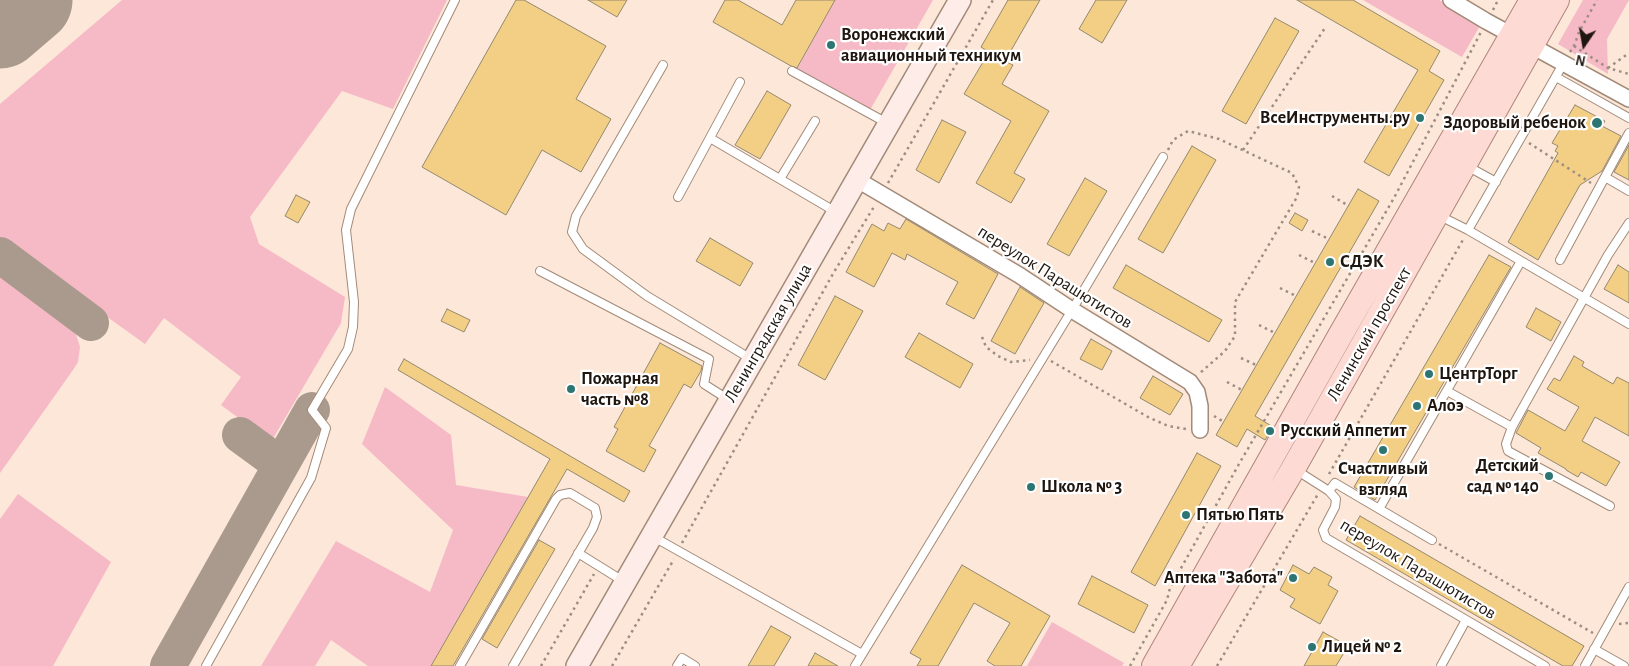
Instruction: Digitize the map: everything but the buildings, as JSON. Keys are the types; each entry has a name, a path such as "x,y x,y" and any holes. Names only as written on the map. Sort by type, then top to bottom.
{"main road":[{"name":"Ленинградская улица","path":"577,666 960,0"},
{"name":"Ленинский проспект","path":"1177,666 1293,468 1465,164 1522,41 1532,0"},
{"name":"Ленинский проспект","path":"1154,666 1337,341 1522,41 1557,0"}],"street":[{"path":"1451,0 1486,22 1629,100"},
{"name":"переулок Парашютистов","path":"856,179 1019,275 1072,310 1190,382"},
{"path":"1190,382 1197,392 1200,406 1200,430"}],"lane":[{"path":"206,666 311,478 326,428 312,410 348,349 353,327 354,302 346,230 351,209 455,0"},
{"path":"1468,230 1563,64"},
{"path":"663,65 576,216 572,232 583,249 647,296 753,360"},
{"path":"792,71 889,124"},
{"path":"1556,77 1629,118"},
{"path":"678,197 740,82"},
{"path":"780,179 815,121"},
{"path":"1560,260 1629,133"},
{"path":"710,138 838,213"},
{"path":"855,666 1163,157"},
{"path":"1465,164 1496,182"},
{"path":"1605,177 1629,191"},
{"path":"1437,214 1468,230 1629,324"},
{"path":"1610,506 1508,451 1506,444 1512,427 1608,255 1629,223"},
{"path":"1379,509 1521,262"},
{"path":"540,271 709,359 704,384 730,400"},
{"path":"1447,391 1512,427"},
{"path":"1293,468 1329,491 1334,483 1432,540"},
{"name":"переулок Парашютистов","path":"1329,491 1336,498 1335,507 1323,530 1326,538 1545,666"},
{"path":"460,666 556,499 560,495 570,493 595,508 597,517 593,528 513,666"},
{"path":"652,536 862,654"},
{"path":"578,553 625,583"},
{"path":"1585,666 1629,587"},
{"path":"1441,666 1466,620"},
{"path":"1594,649 1624,666"},
{"path":"677,666 682,658 696,666"}],"path":[{"path":"612,666 834,272 882,195 993,0"},
{"path":"1130,666 1167,600 1170,588 1235,472 1394,198 1498,0"},
{"path":"1563,64 1574,46 1578,32 1597,0"},
{"path":"1243,150 1325,28"},
{"path":"1574,46 1608,68 1629,74"},
{"path":"1608,68 1629,53"},
{"path":"1163,157 1173,140 1188,131 1219,139 1292,173 1299,187 1297,197 1235,302 1235,336 1225,351 1190,382"},
{"path":"1521,138 1586,178 1598,189"},
{"path":"1332,196 1348,206"},
{"path":"1217,666 1468,230"},
{"path":"1312,231 1329,239"},
{"path":"1299,255 1315,264"},
{"path":"1280,288 1296,296"},
{"path":"1259,325 1275,333"},
{"path":"982,337 986,347 998,356 1011,362 1024,362 1043,357 1148,417 1168,426 1200,430"},
{"path":"1241,358 1256,366"},
{"path":"1227,382 1242,390"},
{"path":"1210,413 1224,422"},
{"path":"1432,540 1600,637"},
{"path":"541,666 598,565"}],"shaded area":[{"path":"122,0 447,0 393,109 342,91 250,217 259,244 345,297 341,323 271,442 221,405 241,377 164,318 145,344 0,240 0,104"},
{"name":"Воронежский авиационный техникум","path":"835,0 933,0 870,110 797,69"},
{"path":"1363,0 1439,0 1481,24 1462,57"},
{"path":"1583,0 1629,0 1607,39 1608,74 1558,44"},
{"path":"0,273 69,323 74,328 80,347 78,362 73,370 0,473"},
{"path":"385,387 451,435 456,485 528,497 431,666 368,666 331,640 315,666 261,666 336,541 430,592 453,530 362,444"},
{"path":"18,494 111,562 53,666 0,666 0,519"},
{"path":"1052,622 1124,663 1122,666 1027,666"}],"taxiway":[{"path":"0,255 91,323"},
{"path":"168,666 312,410"},
{"path":"240,435 281,465"}],"runway":[{"path":"0,24 28,0"}],"place":[{"name":"Воронежский авиационный техникум","path":"831,45"},
{"name":"ВсеИнструменты.ру","path":"1420,118"},
{"name":"Здоровый ребенок","path":"1597,123"},
{"name":"СДЭК","path":"1330,262"},
{"name":"ЦентрТорг","path":"1429,374"},
{"name":"Пожарная часть №8","path":"571,389"},
{"name":"Алоэ","path":"1417,406"},
{"name":"Русский Аппетит","path":"1270,431"},
{"name":"Счастливый взгляд","path":"1383,450"},
{"name":"Детский сад № 140","path":"1549,476"},
{"name":"Школа № 3","path":"1031,487"},
{"name":"Пятью Пять","path":"1186,515"},
{"name":"Аптека \"Забота\"","path":"1293,578"},
{"name":"Лицей № 2","path":"1312,647"}]}
